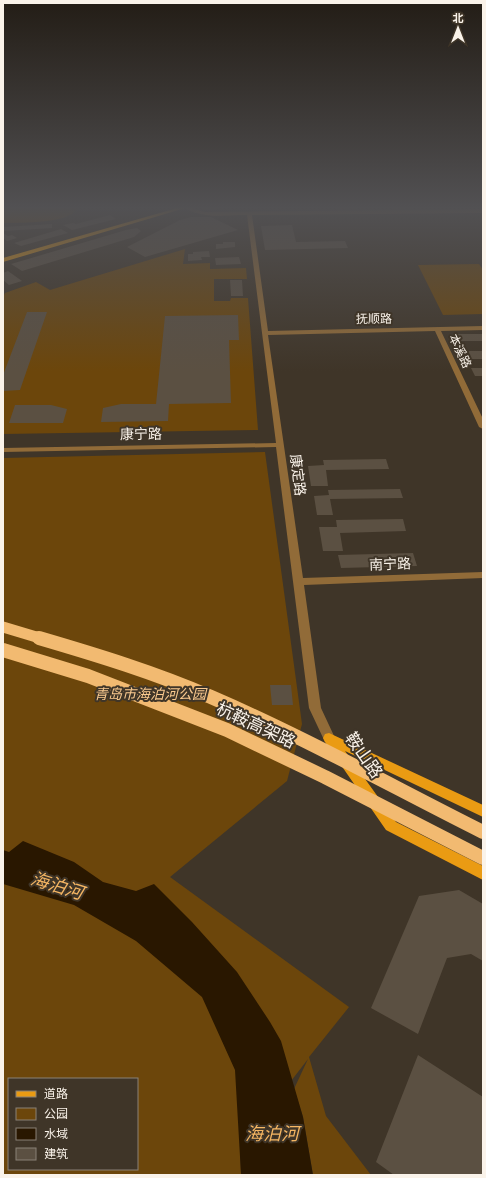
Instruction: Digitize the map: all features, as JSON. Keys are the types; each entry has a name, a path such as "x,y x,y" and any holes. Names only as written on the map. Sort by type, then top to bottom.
{"highway":[{"name":"杭鞍高架路","path":"3,627 105,658 163,678 239,710 483,832"},
{"name":"杭鞍高架路","path":"3,650 88,676 227,730 325,777 483,858"}],"main road":[{"name":"鞍山路","path":"329,738 483,811"},
{"name":"鞍山路","path":"329,738 392,826 483,873"}],"street":[{"name":"康定路","path":"256,261 315,708 329,738"},
{"name":"抚顺路","path":"266,333 483,328"},
{"name":"本溪路","path":"437,329 483,427"},
{"name":"康宁路","path":"3,450 280,445"},
{"name":"南宁路","path":"298,582 483,575"}],"green space":[{"path":"146,261 183,261 183,264 210,263 210,269 246,268 247,279 214,279 214,301 230,301 231,298 248,298 258,430 3,434 3,297 5,293 36,282 50,290"},
{"path":"479,264 483,270 483,314 443,315 418,265"},
{"name":"青岛市海泊河公园","path":"265,452 302,724 287,781 170,877 349,1007 309,1057 326,1116 371,1175 313,1175 303,1117 294,1089 308,1059 240,1147 241,1174 244,1175 3,1175 3,458"}],"water":[{"name":"海泊河","path":"23,841 74,862 103,882 136,891 154,884 192,922 237,972 281,1041 303,1117 313,1175 241,1174 235,1070 202,997 136,941 74,905 3,884 3,850 9,852"}],"building":[{"path":"21,261 55,261 22,271 11,264"},
{"path":"215,261 240,261 241,264 216,265"},
{"path":"8,271 22,281 9,285 3,280 3,273"},
{"path":"230,280 242,280 243,296 231,296"},
{"path":"27,312 47,312 20,390 3,391 3,375"},
{"path":"238,315 239,340 229,340 231,403 169,404 168,421 101,422 103,408 121,404 156,404 165,316"},
{"path":"453,334 483,334 483,341 457,341"},
{"path":"462,351 483,351 483,359 465,359"},
{"path":"471,368 483,368 483,376 475,376"},
{"path":"15,405 51,405 67,409 63,423 9,423"},
{"path":"386,459 389,469 326,470 328,486 311,486 308,466 324,465 323,460"},
{"path":"400,489 403,498 330,499 333,515 317,515 314,496 329,495 328,490"},
{"path":"403,519 406,531 340,533 343,551 323,551 319,527 337,527 336,520"},
{"path":"413,553 417,566 341,568 338,555"},
{"path":"270,685 291,685 293,705 272,705"},
{"path":"459,890 483,904 483,961 471,954 447,958 418,1034 371,1008 419,896"},
{"path":"418,1055 483,1097 483,1175 394,1175 376,1162"}]}
